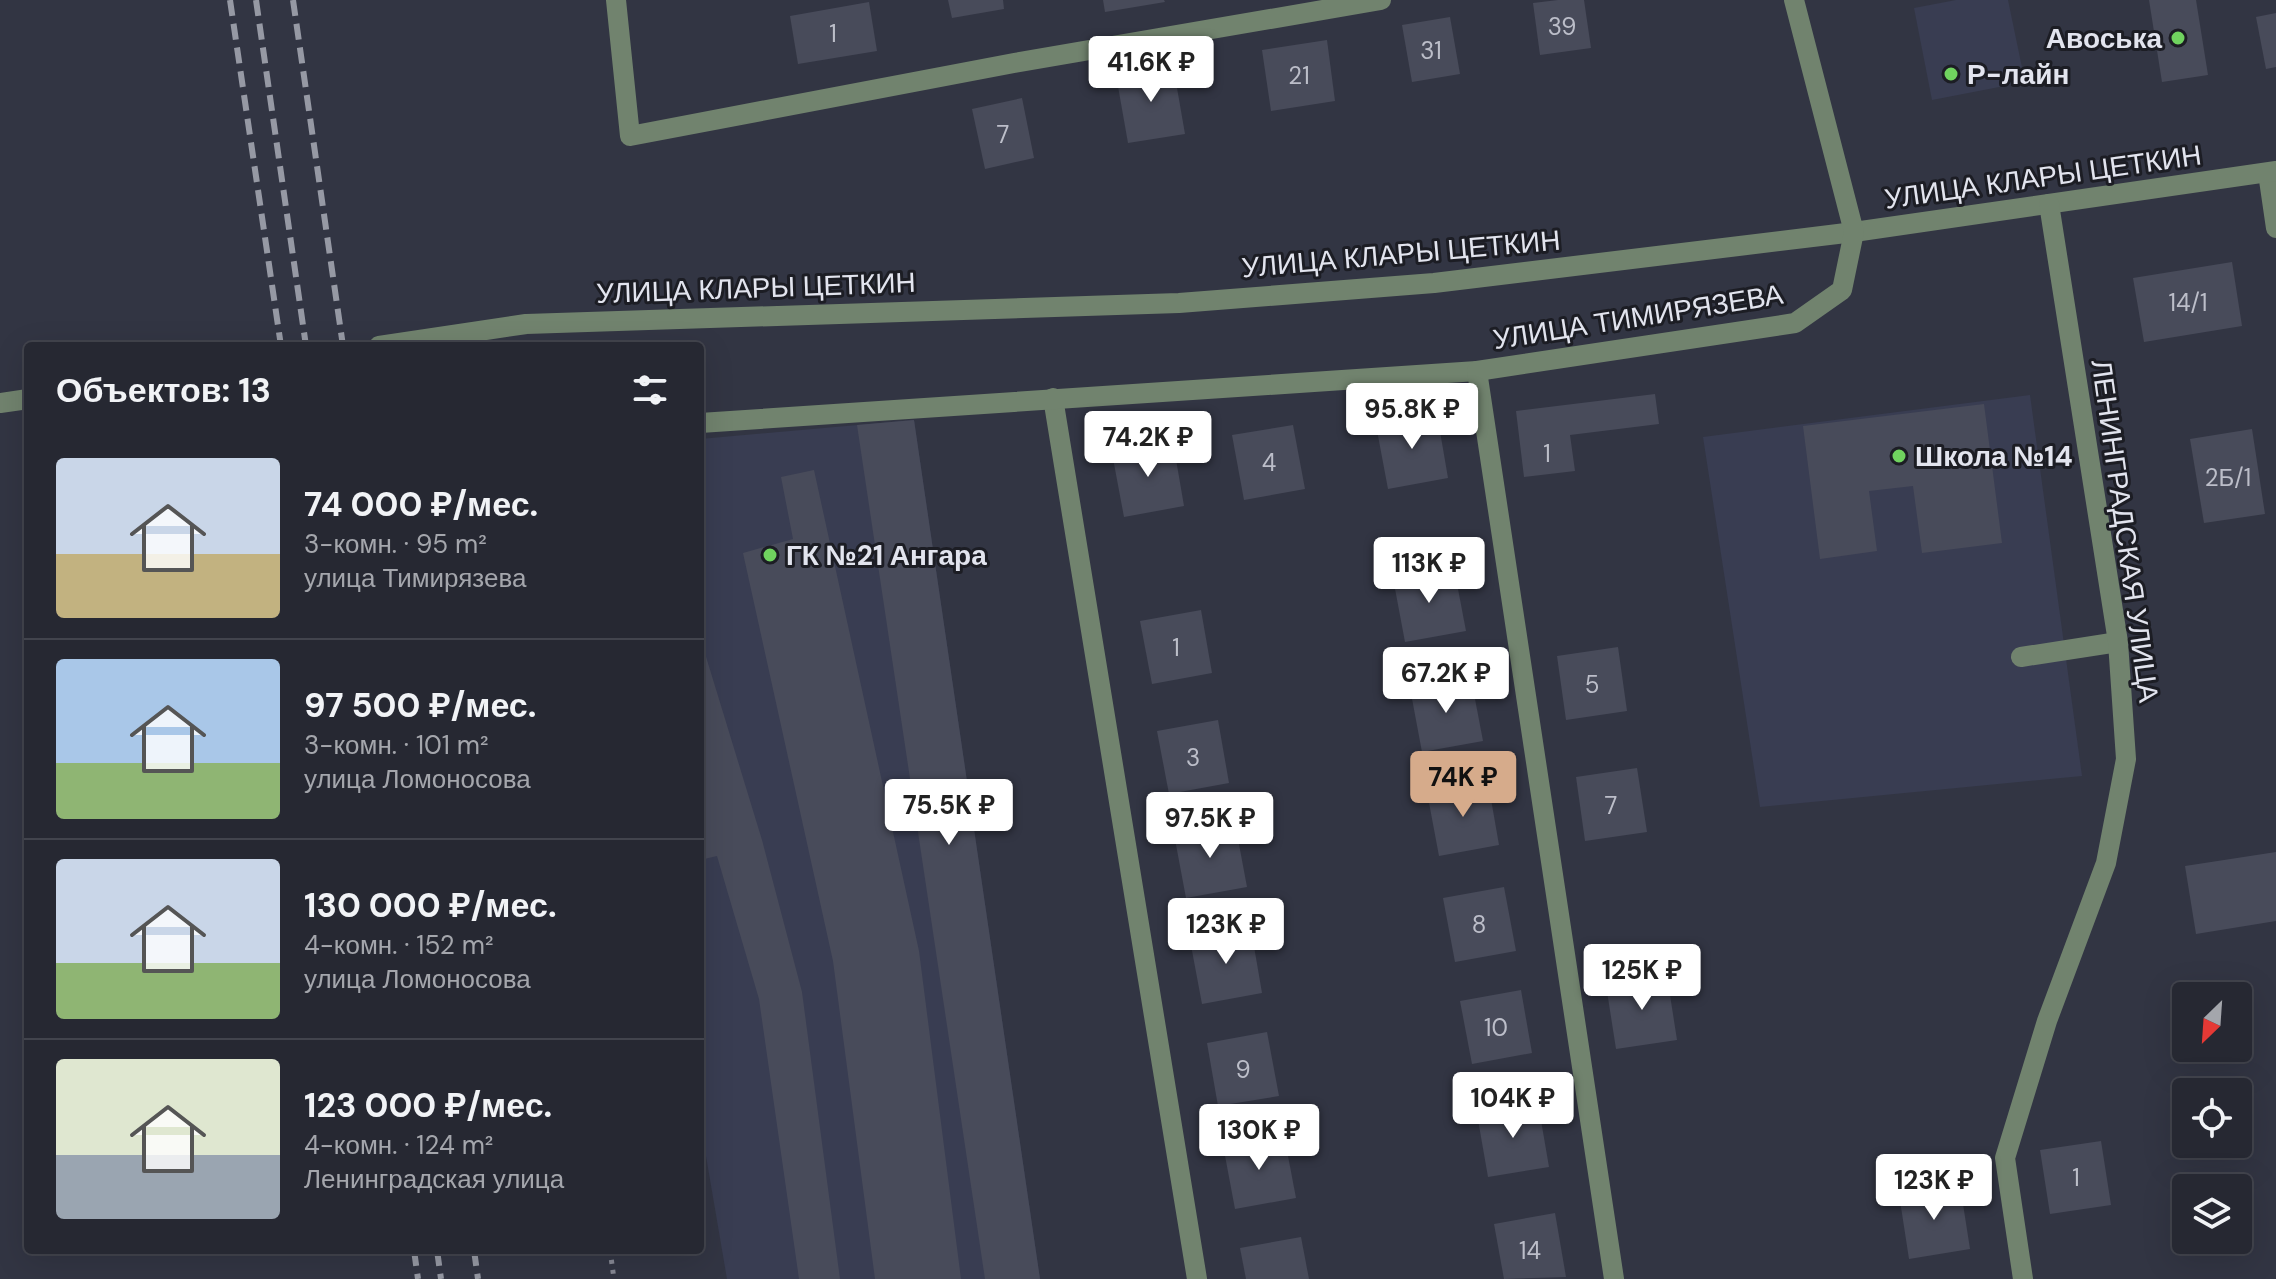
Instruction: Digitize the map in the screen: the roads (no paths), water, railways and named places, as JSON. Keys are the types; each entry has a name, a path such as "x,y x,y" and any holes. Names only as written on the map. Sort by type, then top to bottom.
{"street":[{"path":"616,0 630,136 1030,60 1381,0"},
{"path":"1794,0 1854,232"},
{"path":"2272,172 2276,228"},
{"name":"УЛИЦА КЛАРЫ ЦЕТКИН","path":"406,342 526,324 1179,303 1434,283 1854,232 2272,172"},
{"name":"ЛЕНИНГРАДСКАЯ УЛИЦА","path":"2023,1279 2005,1158 2047,1021 2106,863 2126,759 2118,642 2049,204"},
{"name":"УЛИЦА ТИМИРЯЗЕВА","path":"1614,1279 1477,371 1795,323 1842,290 1854,232"},
{"path":"704,423 1477,371"},
{"path":"1053,398 1197,1279"},
{"path":"0,403 24,400"},
{"path":"2021,657 2118,642"}],"railway":[{"path":"230,0 280,342"},
{"path":"256,0 305,342"},
{"path":"293,0 342,342"},
{"path":"415,1254 418,1279"},
{"path":"438,1254 441,1279"},
{"path":"475,1254 478,1279"}],"place":[{"name":"Авоська","path":"2178,38"},
{"name":"Р-лайн","path":"1951,74"},
{"name":"Школа №14","path":"1899,456"},
{"name":"ГК №21 Ангара","path":"770,555"}]}
